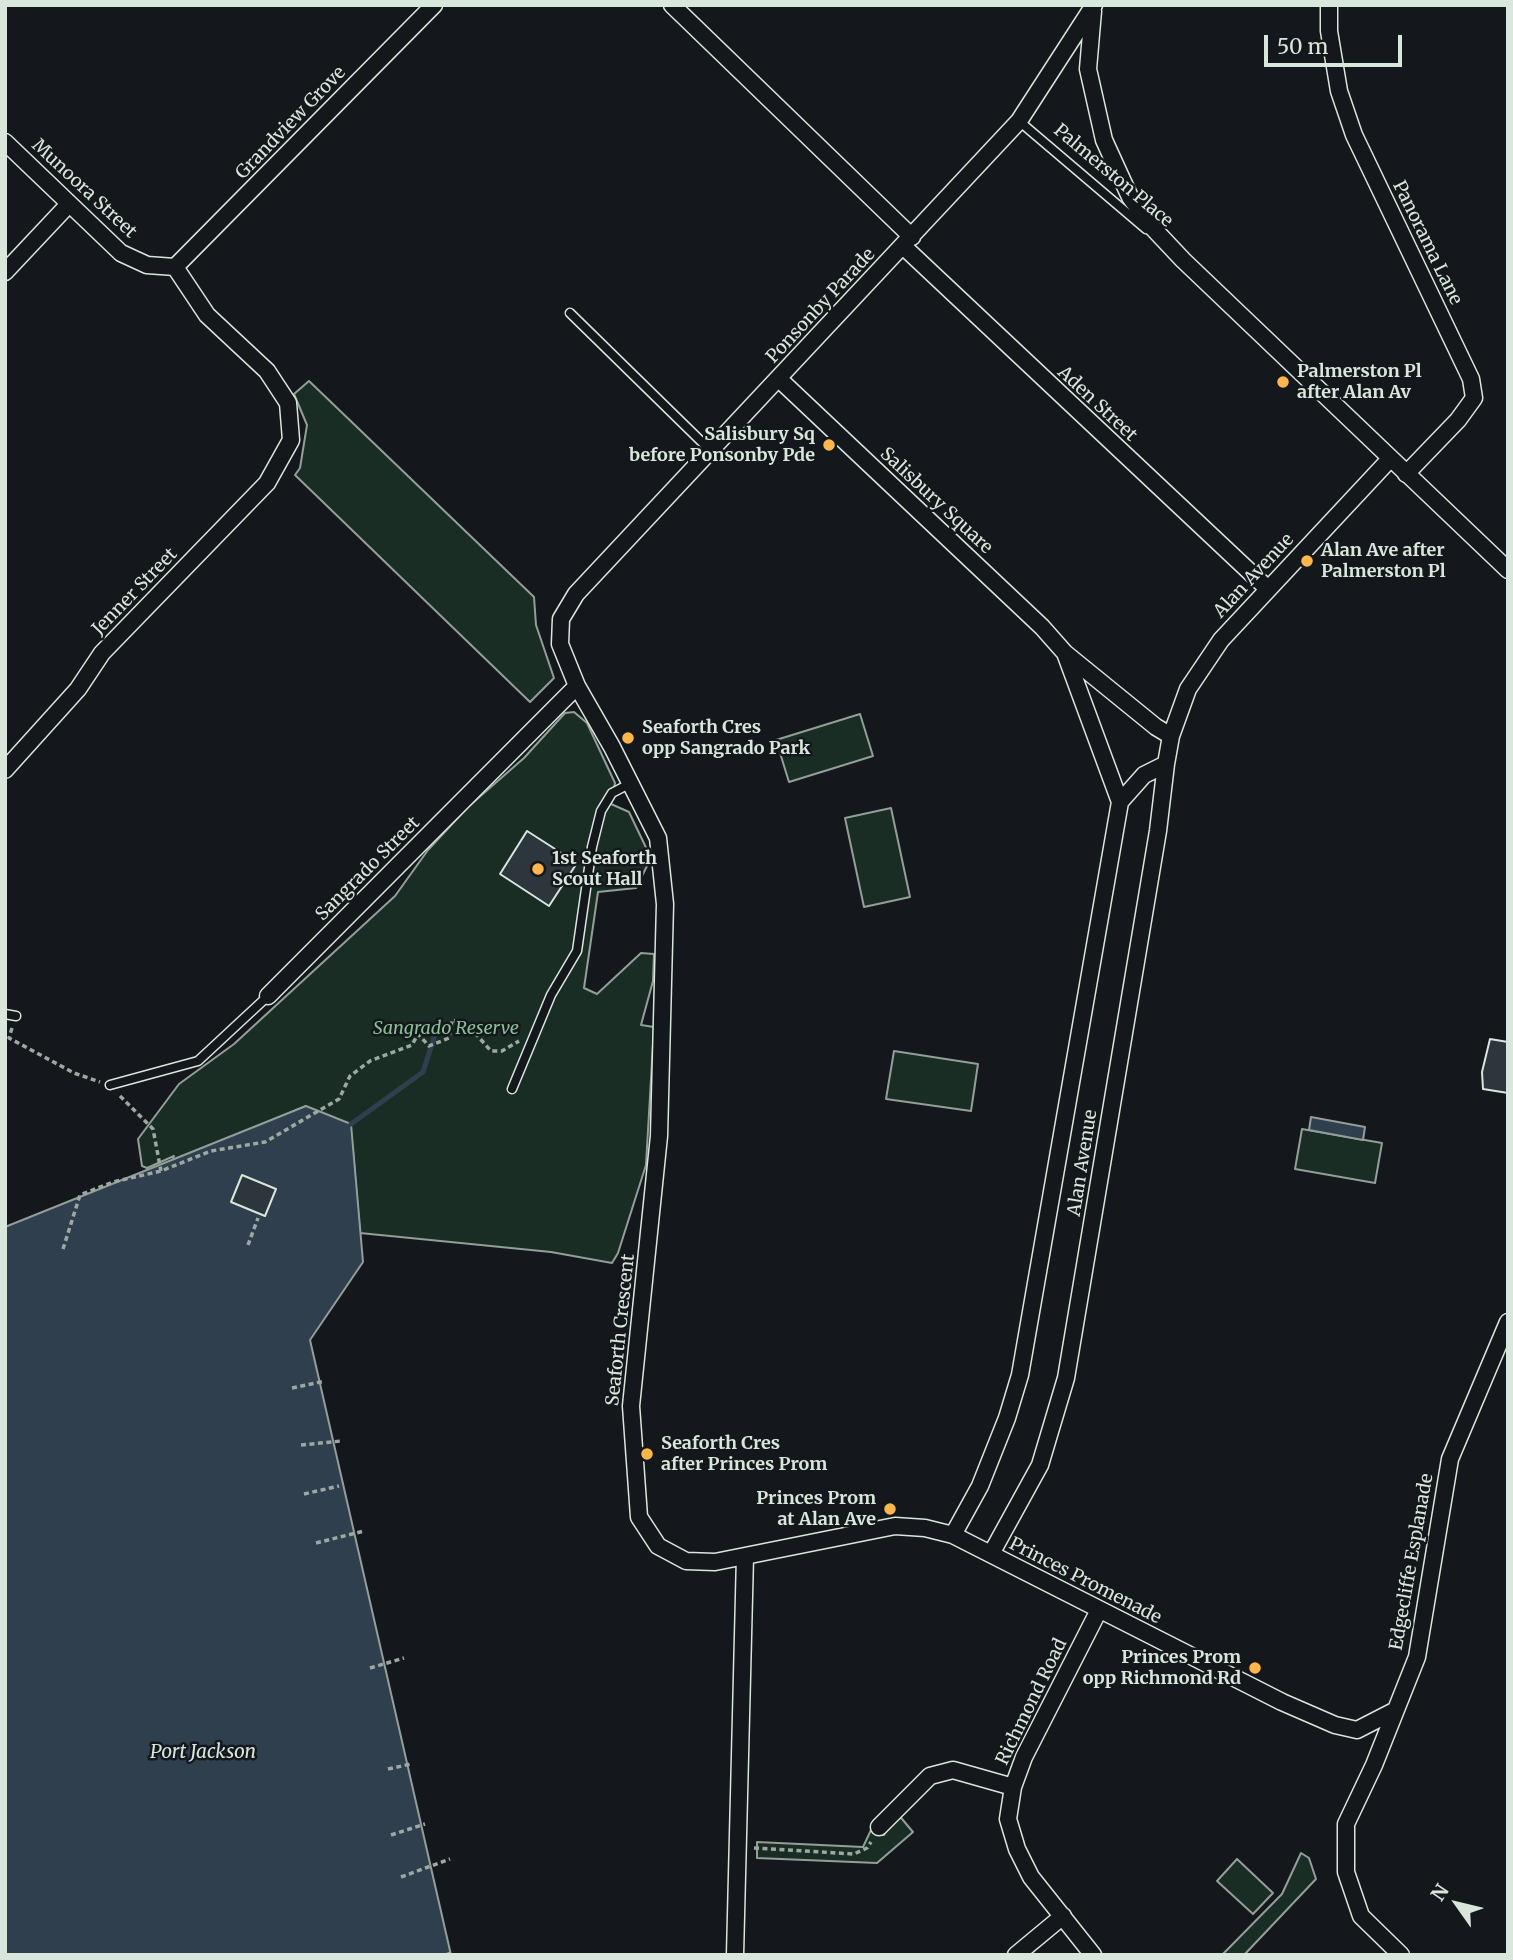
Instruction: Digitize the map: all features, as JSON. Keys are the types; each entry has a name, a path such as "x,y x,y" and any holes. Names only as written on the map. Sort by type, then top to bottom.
{"street":[{"name":"Grandview Grove","path":"175,267 434,5"},
{"name":"Aden Street","path":"671,5 907,241 1267,588"},
{"name":"Panorama Lane","path":"1329,5 1329,31 1339,91 1354,135 1471,379 1474,398 1458,420 1406,474"},
{"name":"Ponsonby Parade","path":"577,686 560,644 561,619 576,594 1019,121 1093,7"},
{"name":"Palmerston Place","path":"1093,7 1088,69 1104,140 1130,197 1183,261 1508,570"},
{"name":"Munoora Street","path":"5,142 121,253 147,265 175,267"},
{"path":"5,272 69,204"},
{"name":"Jenner Street","path":"5,770 78,689 102,653 267,483 291,440 288,403 267,372 207,315 175,267"},
{"name":"Salisbury Square","path":"779,379 1042,627 1065,653"},
{"name":"Alan Avenue","path":"991,1554 1040,1465 1066,1378 1158,831 1171,736 1188,689 1221,640 1390,459"},
{"path":"1065,653 1146,720 1171,736"},
{"path":"1065,653 1120,802 1144,775 1166,765"},
{"name":"Seaforth Crescent","path":"577,686 658,838 665,904 659,1136 631,1406 639,1517 658,1546 686,1561 715,1562 745,1556"},
{"name":"Sangrado Street","path":"268,996 577,686"},
{"name":"Alan Avenue","path":"953,1535 979,1486 1007,1418 1020,1375 1120,802"},
{"name":"Edgecliffe Esplanade","path":"1401,1955 1360,1916 1346,1872 1346,1824 1374,1765 1392,1712 1417,1657 1450,1459 1501,1356 1508,1322"},
{"name":"Princes Promenade","path":"745,1556 895,1526 925,1528 953,1535 1282,1702 1335,1725 1357,1730 1392,1712"},
{"path":"735,1955 745,1556"},
{"name":"Richmond Road","path":"1093,1955 1031,1877 1017,1849 1007,1819 1013,1787 1024,1757 1099,1610"},
{"path":"879,1827 930,1776 953,1770 1013,1787"},
{"path":"1016,1955 1063,1916"}],"lane":[{"name":"Palmerston Place","path":"1019,121 1183,261"},
{"path":"570,313 712,451"},
{"path":"512,1089 551,995 577,951 592,847 601,811 612,793 631,783"},
{"name":"Sangrado Street","path":"110,1085 198,1061 268,996"},
{"path":"5,1014 16,1016"}],"path":[{"path":"16,1016 9,1038 74,1073 110,1085 153,1129 161,1171"},
{"path":"62,1249 80,1195 113,1182 161,1171 211,1151 265,1142 339,1099 350,1076 370,1061 412,1045 418,1034 429,1046 449,1038 452,1020 467,1024 491,1051 502,1051 516,1042 535,1037"},
{"path":"248,1245 258,1218"},
{"path":"292,1388 325,1381"},
{"path":"301,1446 341,1441"},
{"path":"304,1494 339,1486"},
{"path":"316,1543 364,1531"},
{"path":"370,1668 404,1658"},
{"path":"388,1769 411,1764"},
{"path":"391,1835 425,1824"},
{"path":"738,1847 854,1854 867,1848 879,1827"},
{"path":"401,1877 450,1859"},
{"path":"446,1955 454,1952"}],"green space":[{"path":"309,381 534,597 536,625 554,678 530,702 295,475 300,468 307,425 294,394"},
{"name":"Sangrado Reserve","path":"574,712 587,723 615,783 611,804 629,812 651,858 636,888 598,892 584,988 597,994 641,953 654,954 653,981 641,1025 654,1027 646,1165 618,1253 612,1263 551,1252 360,1233 353,1151 306,1106 172,1162 174,1156 147,1168 142,1166 138,1139 179,1084 234,1044 395,896 428,850 468,807 524,758 565,713"},
{"path":"860,714 873,756 789,782 776,740"},
{"path":"891,808 910,897 864,907 845,818"},
{"path":"894,1051 978,1064 971,1111 886,1099"},
{"path":"1302,1129 1382,1143 1375,1183 1295,1169"},
{"path":"897,1813 913,1832 877,1863 757,1858 757,1842 863,1847 871,1830 884,1835"},
{"path":"1301,1853 1309,1858 1316,1879 1244,1955 1222,1955 1282,1894"},
{"path":"1237,1859 1273,1893 1253,1914 1217,1881"}],"water":[{"name":"Port Jackson","path":"306,1106 351,1124 363,1262 310,1340 451,1955 5,1955 5,1227"},
{"path":"1311,1117 1365,1127 1363,1140 1309,1130"}],"building":[{"name":"1st Seaforth Scout Hall","path":"527,831 577,863 549,906 500,874"},
{"path":"1490,1039 1508,1042 1508,1093 1483,1089 1482,1072"},
{"path":"242,1175 276,1189 265,1216 231,1202"}],"waterway":[{"path":"351,1124 423,1072 439,1022"}],"place":[{"name":"Palmerston Pl after Alan Av","path":"1283,382"},
{"name":"Salisbury Sq before Ponsonby Pde","path":"829,445"},
{"name":"Alan Ave after Palmerston Pl","path":"1307,561"},
{"name":"Seaforth Cres opp Sangrado Park","path":"628,738"},
{"name":"1st Seaforth Scout Hall","path":"538,869"},
{"name":"Seaforth Cres after Princes Prom","path":"647,1454"},
{"name":"Princes Prom at Alan Ave","path":"890,1509"},
{"name":"Princes Prom opp Richmond Rd","path":"1255,1668"}]}
